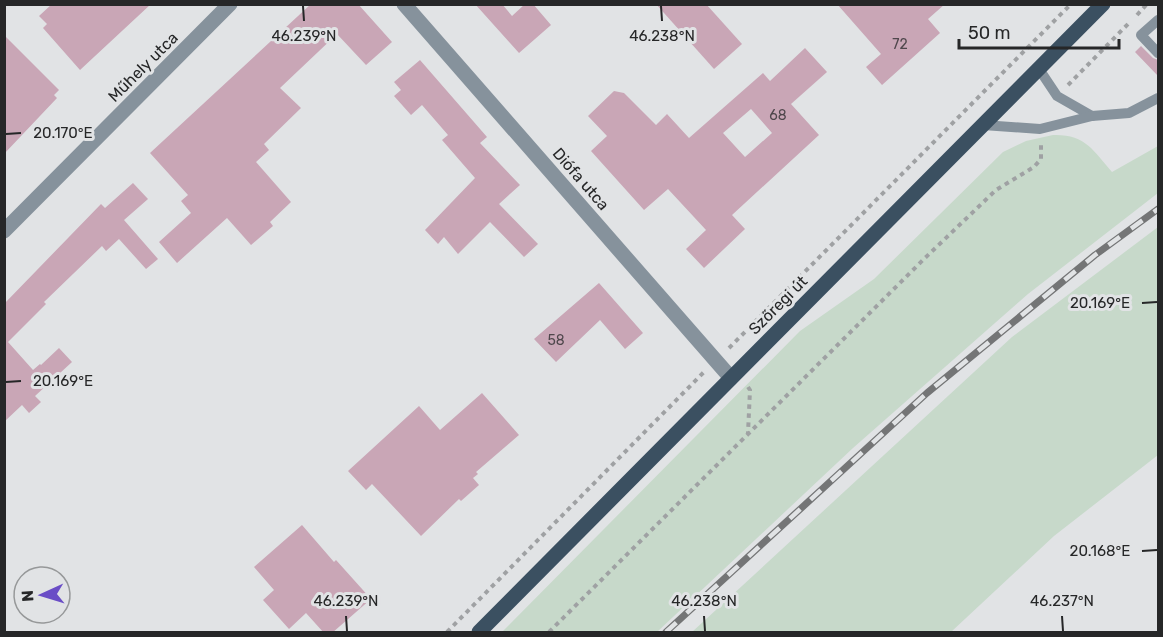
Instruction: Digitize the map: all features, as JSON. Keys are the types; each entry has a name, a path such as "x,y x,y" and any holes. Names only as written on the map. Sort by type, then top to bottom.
{"main road":[{"name":"Szőregi út","path":"479,633 1103,4"}],"street":[{"name":"Műhely utca","path":"4,231 230,4"},
{"name":"Diófa utca","path":"404,4 731,378"}],"lane":[{"path":"1158,20 1140,35 1158,53"},
{"path":"1039,69 1057,96 1092,116"},
{"path":"983,125 1040,129 1092,116 1129,113 1158,98"}],"path":[{"path":"447,633 1071,4"},
{"path":"549,633 925,258"},
{"path":"748,434 750,390"}],"green space":[{"path":"1064,135 1081,140 1112,172 1158,146 1158,193 1028,294 853,448 657,632 502,632 800,331 874,279 1003,152 1026,141"},
{"path":"1158,227 1158,455 1054,536 951,632 692,632 1012,337"}],"building":[{"path":"52,4 151,4 80,70 43,28 47,24 39,16"},
{"path":"311,4 358,4 392,42 366,65 337,34 280,88 301,108 264,144 269,150 256,162 291,202 270,222 273,226 251,245 227,218 177,263 159,242 191,213 181,201 188,195 150,153"},
{"path":"475,4 502,4 512,16 525,4 533,4 551,25 519,53"},
{"path":"656,4 706,4 742,44 714,69"},
{"path":"837,4 945,4 928,19 940,33 882,85 866,67 881,54"},
{"path":"4,35 59,90 54,95 57,98 4,154"},
{"path":"1141,46 1158,60 1158,76 1135,52"},
{"path":"805,48 827,72 791,104 819,135 732,215 745,229 704,268 686,249 706,230 668,189 644,210 591,151 607,136 588,116 614,91 624,93 656,125 667,114 689,138 763,73 770,81","holes":["751,109 772,133 745,157 723,133"]},
{"path":"420,60 487,137 480,143 520,185 499,204 538,244 524,257 490,222 458,254 444,237 438,244 425,230 475,178 442,140 448,135 422,105 411,115 394,96 401,90 394,82"},
{"path":"133,183 148,199 124,220 158,259 146,269 119,239 106,251 102,246 44,302 46,304 8,342 33,370 59,348 72,362 35,396 41,402 29,413 22,405 4,422 4,304 101,204 105,208"},
{"path":"599,283 643,333 625,349 600,320 556,362 534,339"},
{"path":"482,393 519,435 476,472 478,474 473,478 479,485 461,501 459,499 421,536 372,484 366,490 348,471 419,406 440,430"},
{"path":"302,525 334,562 336,560 371,599 332,633 324,633 306,613 289,629 263,600 274,590 254,567"}],"railway":[{"path":"666,632 927,393 1095,255 1158,209"}]}
